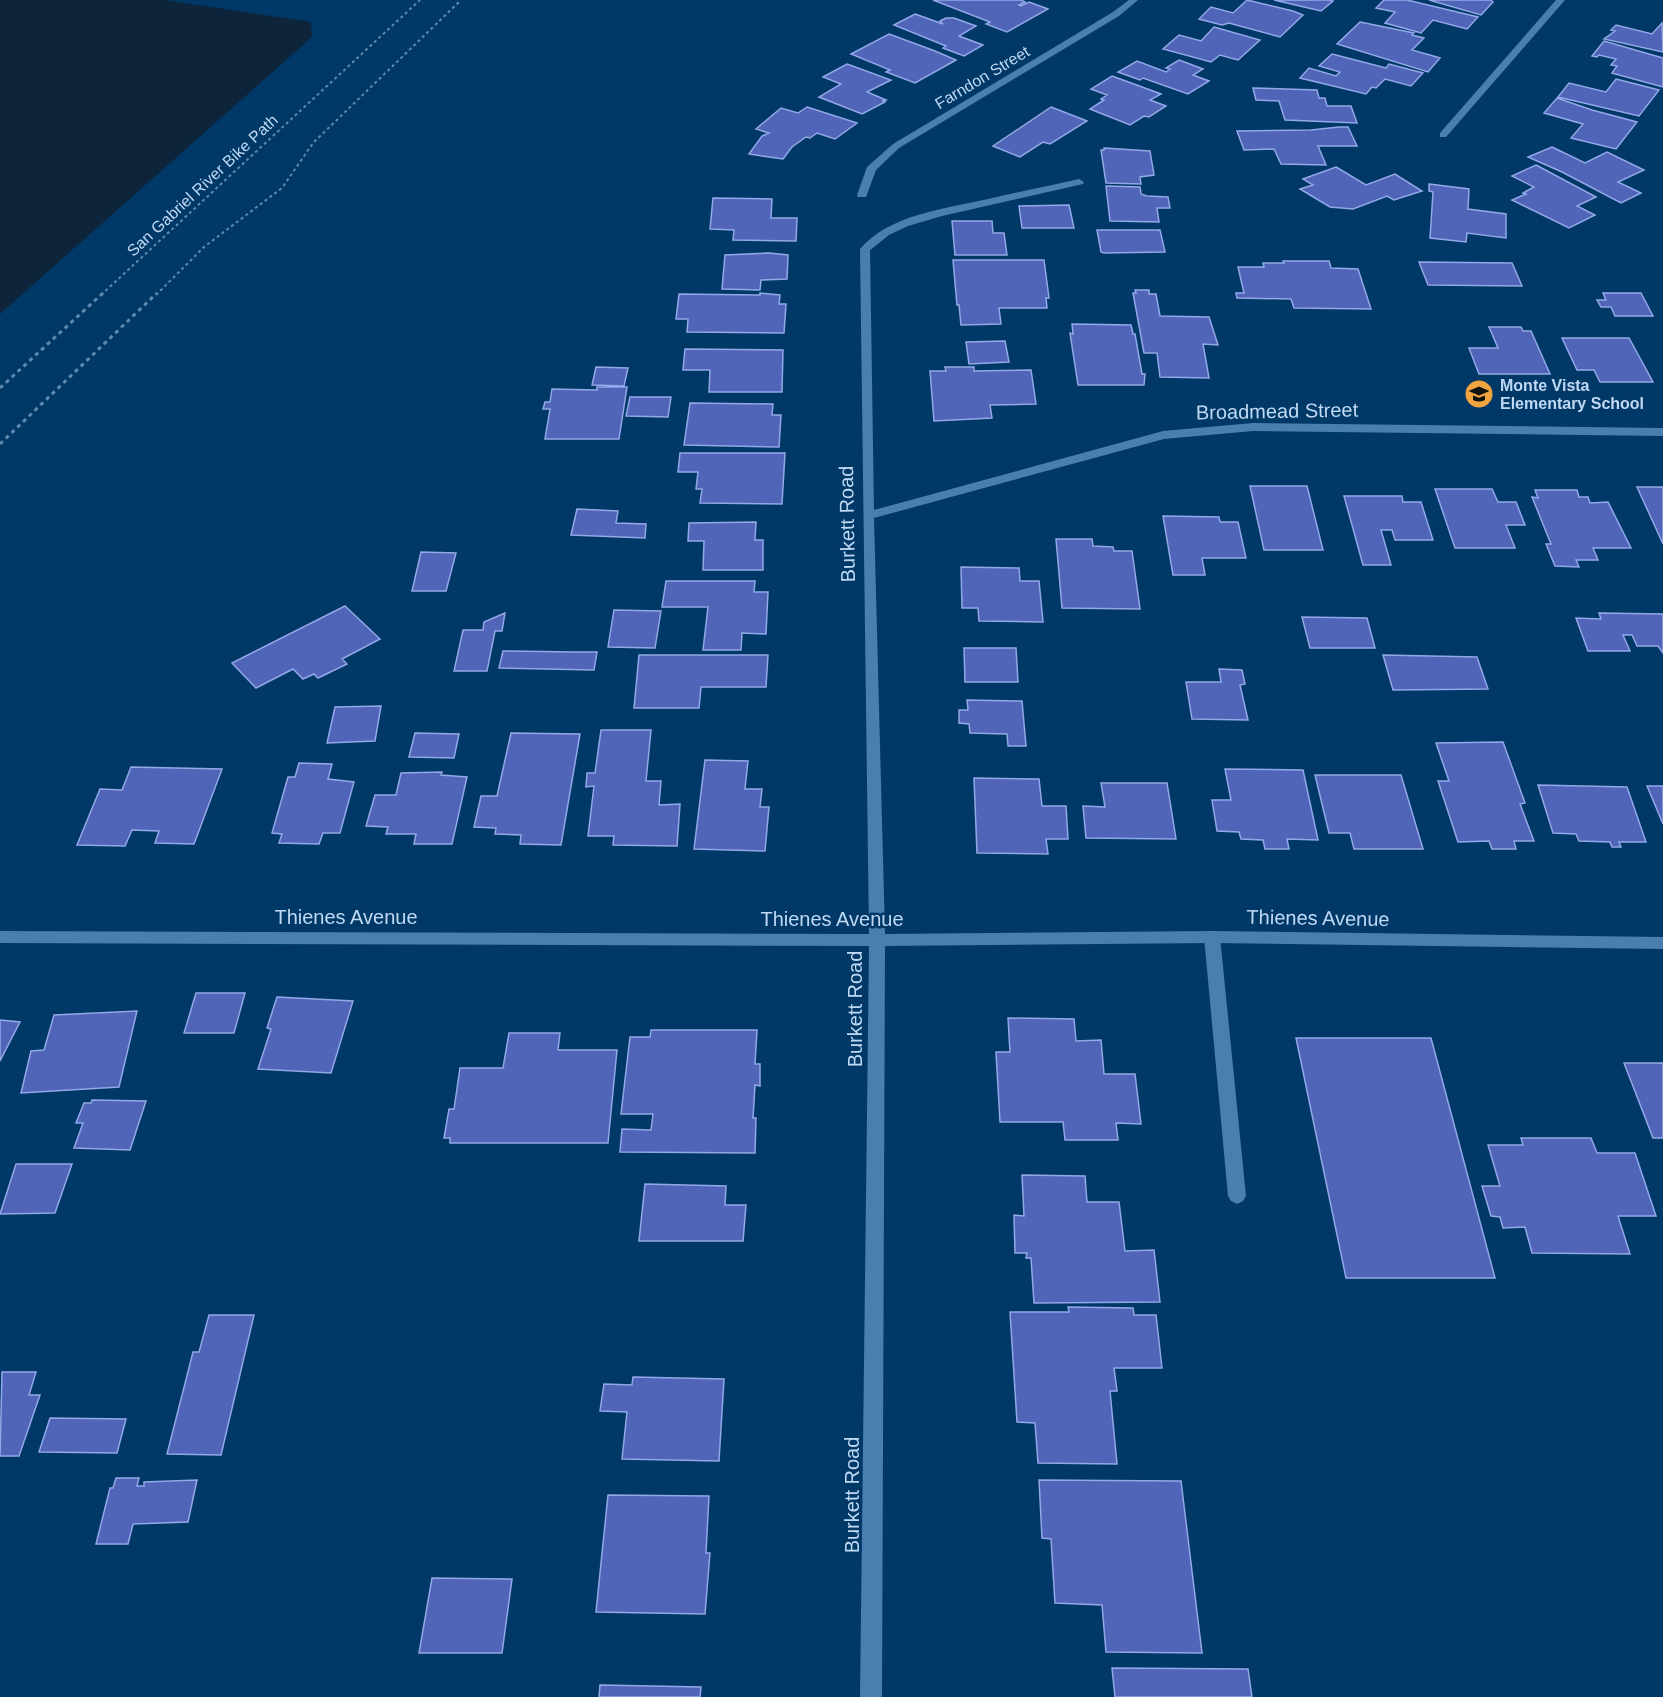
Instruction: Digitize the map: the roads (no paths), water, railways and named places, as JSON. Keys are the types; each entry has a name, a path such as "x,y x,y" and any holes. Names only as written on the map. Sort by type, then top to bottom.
{"street":[{"name":"Farndon Street","path":"862,195 871,169 896,146 1116,14 1134,0"},
{"path":"1443,135 1561,0"},
{"name":"Burkett Road","path":"871,1697 877,940 865,249 885,233 904,224 939,213 1079,182"},
{"name":"Broadmead Street","path":"868,516 1163,435 1253,427 1663,432"},
{"name":"Thienes Avenue","path":"0,937 877,940 1212,937 1663,943"},
{"path":"1212,937 1237,1196"}],"water":[{"path":"0,0 165,0 311,22 312,37 0,314"}],"place":[{"name":"Monte Vista Elementary School","path":"1479,394"}]}
